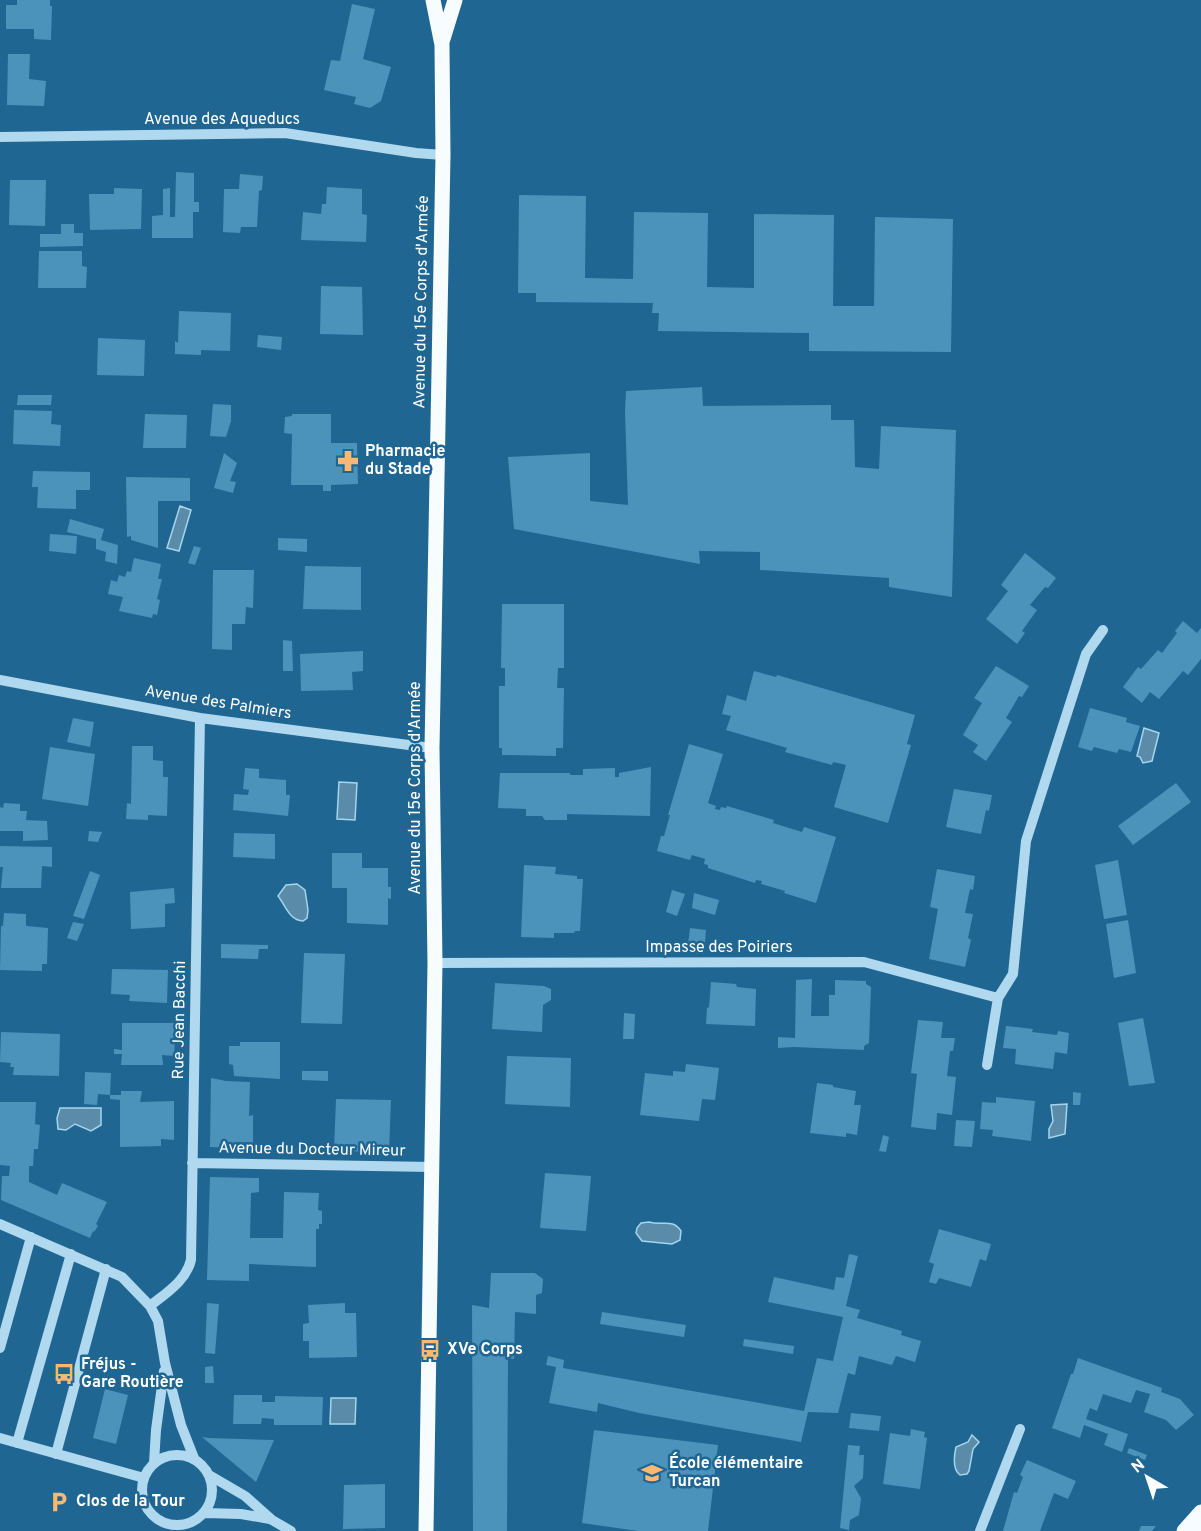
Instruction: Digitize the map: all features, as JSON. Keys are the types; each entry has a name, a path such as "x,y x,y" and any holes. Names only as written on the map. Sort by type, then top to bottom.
{"main road":[{"name":"Avenue du 15e Corps d'Armée","path":"426,1531 435,963 432,748 443,155 441,45 434,0"},
{"name":"Avenue du 15e Corps d'Armée","path":"441,45 455,0"},
{"path":"1184,1531 1201,1512"}],"street":[{"name":"Avenue des Aqueducs","path":"0,137 285,133 443,155"},
{"path":"987,1065 998,998 1013,974 1026,841 1086,654 1103,630"},
{"name":"Avenue des Palmiers","path":"0,680 200,718 432,748"},
{"name":"Rue Jean Bacchi","path":"150,1306 184,1278 191,1260 200,718"},
{"name":"Impasse des Poiriers","path":"435,963 864,962 998,998"},
{"name":"Avenue du Docteur Mireur","path":"192,1163 432,1167"},
{"path":"0,1224 122,1277 150,1306 158,1321 165,1363 181,1425 194,1458 209,1475 245,1496 272,1520 291,1531"},
{"path":"0,1348 31,1237"},
{"path":"17,1443 70,1254"},
{"path":"56,1454 106,1269"},
{"path":"165,1363 154,1463 144,1478 143,1499 147,1509 163,1523 183,1528 204,1513 210,1502 213,1490 209,1475"},
{"path":"980,1531 1020,1429"},
{"path":"0,1438 144,1478"},
{"path":"154,1463 171,1455 194,1458"},
{"path":"204,1513 248,1515 272,1520"}],"water":[{"path":"180,506 191,510 179,551 167,548"},
{"path":"1144,728 1159,733 1152,761 1143,763 1137,756"},
{"path":"339,782 357,783 355,820 337,819"},
{"path":"297,884 305,890 308,910 307,918 303,921 291,915 278,896 286,885"},
{"path":"1067,1104 1065,1134 1049,1138 1049,1129 1053,1121 1051,1105"},
{"path":"60,1108 101,1108 101,1125 91,1131 75,1124 66,1130 58,1129 57,1118"},
{"path":"641,1223 671,1223 678,1227 681,1231 680,1240 672,1244 642,1241 636,1233 637,1228"},
{"path":"331,1398 356,1398 355,1424 330,1424"},
{"path":"972,1435 979,1442 973,1449 969,1471 967,1474 960,1475 955,1466 956,1447 968,1442"}],"building":[{"path":"17,0 50,0 50,6 52,6 51,40 34,39 34,29 6,29 6,5 17,5"},
{"path":"352,4 375,9 363,59 391,67 381,101 370,108 354,104 356,97 324,90 331,60 340,61"},
{"path":"8,54 30,54 29,79 46,81 44,106 7,105"},
{"path":"176,172 194,173 194,202 199,202 199,212 193,212 193,238 152,238 152,216 163,215 163,189 170,188 170,217 175,217"},
{"path":"240,174 263,176 262,190 259,191 257,227 241,227 240,233 223,232 224,189 239,189"},
{"path":"10,180 46,180 45,226 9,225"},
{"path":"327,187 362,189 362,214 367,215 366,242 301,240 303,212 321,214 322,204 326,204"},
{"path":"114,188 142,189 141,229 90,230 89,194 114,194"},
{"path":"519,195 586,196 585,278 633,279 634,212 708,213 707,287 754,288 754,214 834,215 833,306 874,306 875,217 953,219 951,352 809,351 809,333 658,331 659,313 652,313 653,303 536,302 536,293 518,293"},
{"path":"61,224 74,224 74,233 83,233 83,246 40,247 40,234 61,234"},
{"path":"39,251 82,251 82,266 87,267 86,288 38,288"},
{"path":"321,286 362,287 363,335 320,334"},
{"path":"179,311 231,313 230,351 201,350 201,355 175,354 175,341 178,343"},
{"path":"258,335 282,337 281,350 257,347"},
{"path":"98,338 145,340 144,376 97,375"},
{"path":"702,387 703,406 831,405 831,420 854,420 855,467 879,469 881,426 956,430 952,597 889,587 889,578 760,570 760,552 699,551 700,564 514,529 508,457 590,453 590,501 628,505 626,391"},
{"path":"18,395 52,395 51,405 17,405"},
{"path":"213,404 231,405 231,421 226,437 210,436"},
{"path":"14,410 52,411 51,424 61,425 60,446 13,444"},
{"path":"145,414 187,415 186,448 143,448"},
{"path":"292,414 331,414 331,443 357,443 358,484 331,485 331,491 323,491 323,485 291,485 292,434 284,433 285,417 292,416"},
{"path":"224,453 237,463 230,481 236,482 233,493 214,488"},
{"path":"33,471 90,472 90,490 76,490 76,509 37,508 38,487 32,487"},
{"path":"126,477 190,478 190,501 158,501 158,548 131,540 131,536 127,537"},
{"path":"70,519 104,529 101,540 118,545 117,564 105,561 106,552 96,549 96,539 67,532"},
{"path":"50,534 77,536 76,554 49,551"},
{"path":"278,538 307,539 307,552 278,550"},
{"path":"194,546 201,548 195,565 188,563"},
{"path":"1025,553 1056,578 1030,605 1037,610 1022,631 1025,633 1017,644 986,619 1008,591 1001,585"},
{"path":"134,558 161,564 158,579 162,579 157,599 160,600 157,615 153,614 152,618 119,611 123,597 108,594 111,580 117,582 119,575 125,577 127,571 131,572"},
{"path":"305,566 361,567 361,610 303,609"},
{"path":"213,570 254,570 253,608 246,607 245,624 232,624 232,650 212,649"},
{"path":"502,604 564,604 564,668 558,668 557,688 564,688 563,748 556,748 556,756 502,755 502,748 499,748 499,686 505,686 505,668 501,668"},
{"path":"1183,621 1197,633 1201,628 1201,659 1188,675 1183,671 1159,699 1150,692 1142,703 1123,687 1138,667 1141,669 1158,650 1162,653"},
{"path":"283,640 292,641 293,671 283,671"},
{"path":"363,651 363,671 352,672 353,690 301,691 300,654"},
{"path":"996,666 1029,686 1022,697 1019,696 1006,718 1012,722 986,761 973,752 978,745 963,735 982,703 974,698"},
{"path":"754,671 776,677 777,675 915,715 907,744 911,745 888,823 834,807 846,765 833,762 832,765 785,752 787,748 726,730 731,716 722,714 727,695 746,701"},
{"path":"1090,708 1127,718 1126,722 1140,726 1131,752 1119,749 1117,753 1094,747 1092,751 1078,747"},
{"path":"73,718 94,722 90,747 67,742"},
{"path":"689,744 723,754 708,803 716,806 715,809 720,810 721,807 726,808 727,806 774,820 773,823 802,832 804,827 836,837 816,903 761,884 762,881 756,880 755,883 708,868 708,865 704,864 705,859 692,855 690,860 657,851 661,836 664,836"},
{"path":"132,746 153,746 153,760 163,761 163,777 168,777 167,816 148,815 148,820 126,819 127,803 131,804"},
{"path":"50,747 95,754 88,806 42,799"},
{"path":"651,767 650,816 567,814 567,820 545,820 542,816 526,816 526,809 498,808 500,773 583,775 583,769 615,768 615,777 619,777 619,773"},
{"path":"245,768 259,769 259,778 286,780 286,795 290,795 288,816 233,810 234,794 248,795 249,790 243,789"},
{"path":"1176,783 1191,802 1133,845 1118,826"},
{"path":"954,789 992,795 981,834 946,827"},
{"path":"4,803 20,804 20,811 27,811 26,820 47,821 48,840 23,841 23,831 0,831 0,807 3,808"},
{"path":"89,831 102,832 98,842 88,841"},
{"path":"234,833 275,834 275,859 233,857"},
{"path":"0,846 52,847 52,867 42,866 41,888 1,888 3,867 0,867"},
{"path":"332,853 362,853 362,868 388,868 388,887 391,887 391,899 388,898 388,925 347,923 347,888 332,888"},
{"path":"1118,860 1127,915 1104,919 1095,865"},
{"path":"524,865 556,867 555,874 577,876 577,879 583,879 580,931 554,933 554,938 521,937"},
{"path":"937,869 975,876 965,913 973,914 968,938 971,940 965,967 929,959 938,909 930,907"},
{"path":"90,871 100,875 84,919 73,916"},
{"path":"174,888 175,903 165,904 165,927 131,929 130,892"},
{"path":"672,890 685,894 677,916 666,912"},
{"path":"694,893 719,900 715,915 692,908"},
{"path":"4,913 26,914 26,926 48,928 47,964 42,964 42,971 0,970 1,926 3,926"},
{"path":"1128,920 1136,973 1114,978 1106,924"},
{"path":"73,922 84,924 77,941 67,938"},
{"path":"690,928 706,930 704,954 687,953"},
{"path":"221,944 268,945 268,949 259,949 258,959 221,958"},
{"path":"304,953 345,954 342,1024 301,1023"},
{"path":"112,969 168,970 167,1003 129,1001 130,995 111,994"},
{"path":"812,979 811,1016 829,1016 829,995 835,995 835,980 866,981 866,984 871,987 869,1043 864,1046 864,1050 778,1048 778,1037 795,1038 796,980"},
{"path":"711,982 736,984 737,987 756,989 755,1026 706,1024"},
{"path":"495,983 544,986 551,989 551,1000 543,1005 542,1032 492,1029"},
{"path":"624,1013 635,1014 634,1039 623,1039"},
{"path":"1143,1018 1155,1083 1129,1086 1118,1023"},
{"path":"918,1020 943,1022 941,1038 955,1038 953,1051 950,1051 947,1076 956,1077 952,1115 937,1113 936,1130 911,1127 917,1074 911,1073"},
{"path":"122,1023 176,1023 174,1056 162,1055 163,1065 121,1065 122,1054 114,1054 114,1049 122,1050"},
{"path":"1006,1026 1057,1035 1058,1031 1069,1033 1067,1054 1055,1052 1053,1069 1015,1064 1016,1049 1003,1048"},
{"path":"1,1032 60,1034 59,1076 13,1075 14,1067 10,1067 11,1063 0,1062"},
{"path":"240,1042 280,1042 280,1079 234,1076 233,1065 229,1064 229,1046 240,1046"},
{"path":"507,1056 571,1058 570,1107 505,1104"},
{"path":"686,1064 719,1068 715,1100 702,1099 699,1121 640,1115 645,1073 673,1076 673,1071 685,1072"},
{"path":"302,1071 328,1071 328,1081 302,1080"},
{"path":"85,1072 111,1073 110,1095 98,1094 97,1105 84,1104"},
{"path":"211,1078 250,1082 249,1116 253,1115 253,1143 238,1142 238,1148 210,1147"},
{"path":"817,1083 856,1091 854,1105 861,1105 857,1135 846,1133 846,1137 810,1133"},
{"path":"121,1091 142,1091 140,1102 174,1101 174,1140 161,1139 161,1146 120,1147 120,1100 110,1099 110,1095 121,1095"},
{"path":"1073,1092 1081,1093 1080,1105 1073,1105"},
{"path":"996,1097 1035,1101 1031,1141 992,1136 993,1130 980,1129 982,1102 996,1103"},
{"path":"336,1099 391,1100 389,1152 334,1151"},
{"path":"0,1102 36,1102 35,1124 40,1125 38,1149 34,1149 33,1166 29,1166 29,1182 57,1195 62,1183 107,1202 96,1224 98,1226 90,1238 1,1200 2,1176 9,1176 10,1166 0,1165"},
{"path":"956,1120 975,1121 972,1147 954,1146"},
{"path":"883,1135 889,1137 886,1152 879,1151"},
{"path":"545,1173 591,1176 586,1231 540,1228"},
{"path":"210,1177 259,1178 259,1192 251,1193 250,1238 283,1238 284,1192 319,1193 318,1210 322,1211 322,1224 319,1224 319,1229 316,1229 316,1267 249,1264 249,1281 207,1280"},
{"path":"939,1229 991,1244 986,1261 980,1259 971,1287 939,1278 936,1284 929,1282 934,1264 929,1262"},
{"path":"849,1254 858,1256 846,1306 860,1310 857,1318 902,1331 901,1335 921,1341 915,1362 896,1356 892,1365 859,1356 855,1375 848,1373 838,1413 808,1412 801,1442 639,1413 598,1403 597,1412 549,1403 556,1367 546,1365 548,1356 564,1360 563,1368 804,1411 817,1358 833,1361 843,1317 768,1302 774,1277 834,1290 836,1277 844,1278"},
{"path":"491,1273 535,1273 543,1279 542,1293 536,1295 536,1314 515,1312 514,1359 508,1358 507,1531 473,1531 472,1305 489,1308"},
{"path":"207,1303 219,1304 215,1354 205,1353"},
{"path":"345,1303 345,1313 356,1313 357,1357 309,1358 309,1341 303,1341 303,1324 309,1323 308,1305"},
{"path":"602,1312 686,1325 684,1337 600,1324"},
{"path":"744,1339 794,1346 793,1354 743,1346"},
{"path":"1078,1358 1162,1388 1161,1392 1180,1399 1194,1415 1176,1430 1166,1420 1144,1412 1150,1394 1136,1390 1131,1403 1103,1394 1097,1411 1090,1408 1086,1419 1128,1434 1122,1452 1104,1445 1108,1434 1084,1425 1080,1438 1052,1428"},
{"path":"213,1366 214,1383 205,1383 205,1367"},
{"path":"105,1389 128,1395 116,1444 93,1438"},
{"path":"234,1395 262,1395 262,1402 275,1402 275,1396 323,1397 322,1425 274,1425 274,1419 262,1418 261,1424 233,1424"},
{"path":"851,1413 881,1416 879,1431 849,1428"},
{"path":"911,1429 925,1432 924,1437 927,1438 920,1489 883,1484 890,1433 910,1436"},
{"path":"594,1430 718,1445 708,1531 638,1531 582,1523"},
{"path":"202,1437 209,1438 274,1440 256,1482"},
{"path":"848,1445 860,1446 859,1455 864,1455 863,1478 854,1486 861,1498 859,1515 850,1520 849,1530 840,1528"},
{"path":"1129,1448 1147,1455 1145,1460 1127,1453"},
{"path":"1027,1460 1076,1481 1068,1499 1054,1493 1040,1531 1003,1531 1014,1492 1017,1493 1023,1477 1020,1475"},
{"path":"385,1484 385,1528 343,1529 344,1485"},
{"path":"1141,1526 1156,1526 1152,1531 1139,1531"}],"place":[{"name":"Pharmacie du Stade","path":"348,461"},
{"name":"XVe Corps","path":"430,1350"},
{"name":"Fréjus - Gare Routière","path":"64,1374"},
{"name":"École élémentaire Turcan","path":"652,1473"},
{"name":"Clos de la Tour","path":"59,1502"}]}
